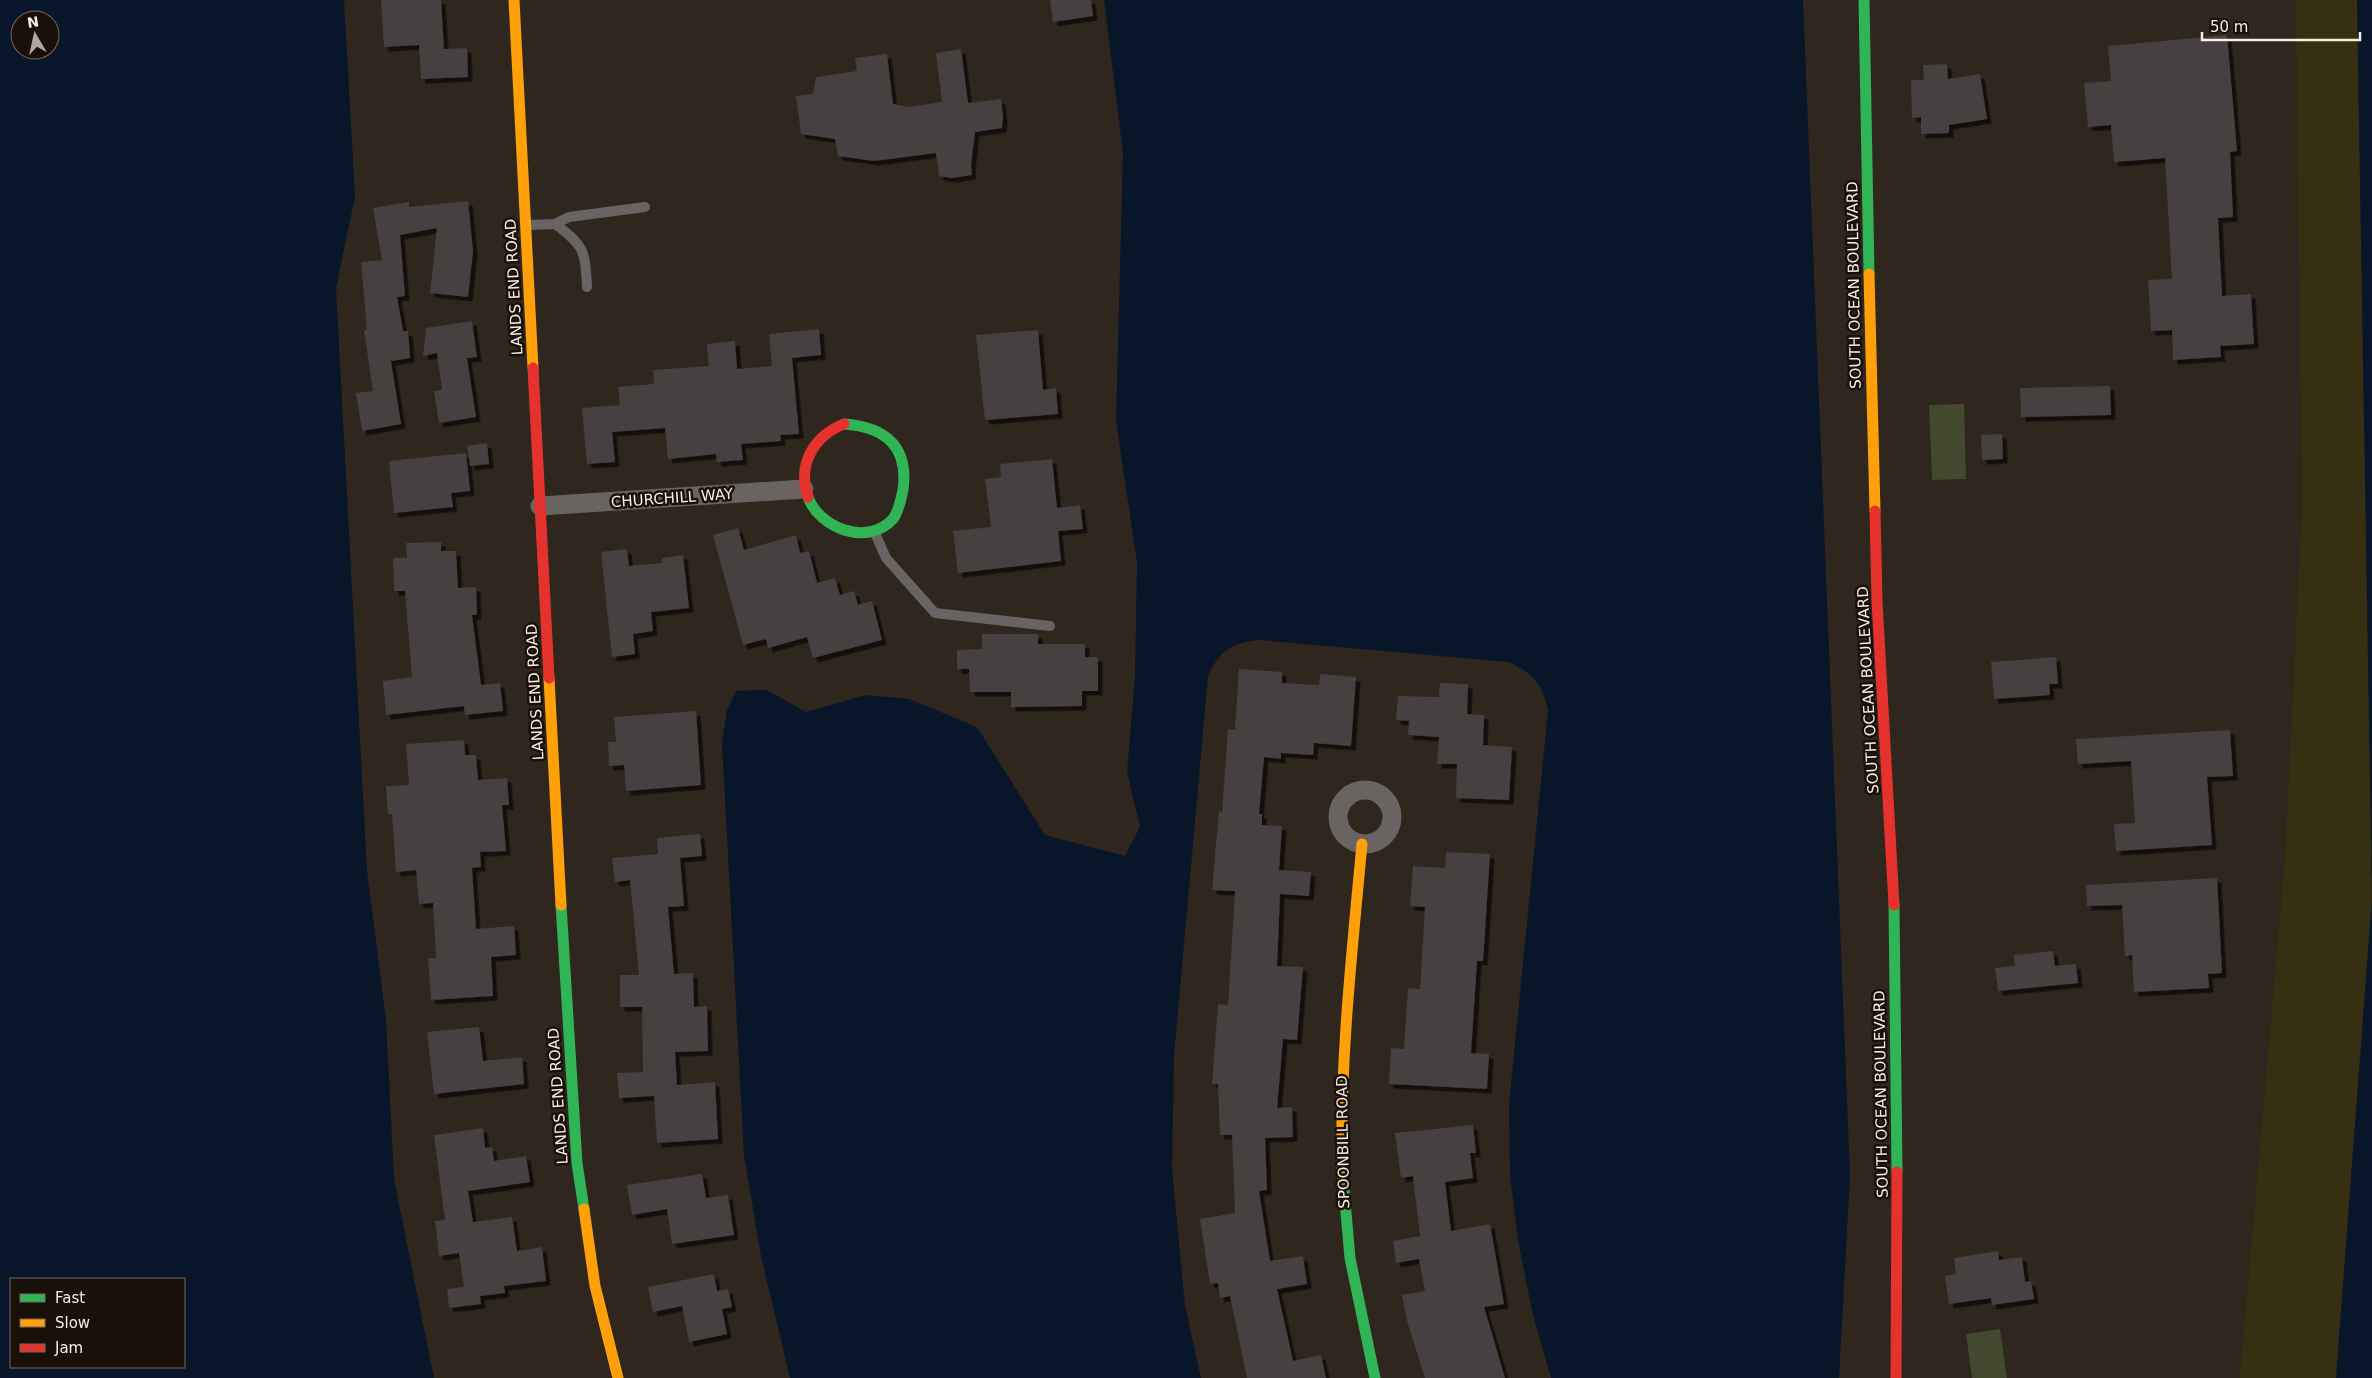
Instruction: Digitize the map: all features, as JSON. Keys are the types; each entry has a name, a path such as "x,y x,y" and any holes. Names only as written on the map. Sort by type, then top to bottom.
{"street":[{"name":"LANDS END ROAD","path":"514,0 577,1163 596,1286 618,1378"},
{"name":"SOUTH OCEAN BOULEVARD","path":"1864,0 1868,238 1878,601 1895,918 1898,1231 1896,1378"},
{"path":"844,424 862,424 880,430 893,441 900,456 904,491 900,507 890,522 874,531 856,533 838,529 822,520 811,507 804,489 804,475 814,442 827,430 844,424"},
{"name":"CHURCHILL WAY","path":"540,506 804,489"},
{"name":"SPOONBILL ROAD","path":"1362,844 1341,1086 1340,1130 1345,1219 1356,1298 1375,1378"}],"lane":[{"path":"526,225 555,224 568,217 645,207"},
{"path":"555,224 576,240 582,249 587,287"},
{"path":"874,531 886,558 935,613 1050,626"}],"green space":[{"path":"1964,404 1966,479 1932,480 1929,405"},
{"path":"2000,1329 2007,1378 1972,1378 1966,1334"}],"sand":[{"path":"2296,0 2357,0 2372,898 2336,1378 2240,1378 2285,859 2302,509"}],"water":[{"path":"0,0 344,0 355,196 336,288 367,871 386,1020 394,1179 434,1378 0,1378"},
{"path":"1104,0 1803,0 1850,1175 1839,1378 1551,1378 1532,1311 1518,1240 1510,1176 1509,1104 1548,711 1543,694 1530,675 1508,662 1260,640 1241,643 1228,649 1217,660 1208,676 1174,1056 1172,1170 1185,1306 1201,1378 790,1378 761,1256 744,1155 722,743 727,710 736,691 767,690 806,712 866,695 909,699 977,727 1045,835 1125,856 1140,827 1127,772 1135,676 1137,563 1116,421 1123,153"},
{"path":"2357,0 2372,0 2372,898"},
{"path":"2372,898 2372,1378 2336,1378"}],"building":[{"path":"381,0 441,0 444,49 467,48 468,77 421,79 419,45 384,47"},
{"path":"1050,0 1091,0 1093,16 1053,22"},
{"path":"2227,35 2237,151 2230,152 2233,217 2218,218 2222,296 2251,294 2254,344 2220,346 2221,357 2173,360 2172,330 2151,331 2148,280 2172,279 2165,158 2114,162 2111,125 2088,127 2084,83 2111,81 2108,46"},
{"path":"961,49 968,103 1001,99 1003,117 1002,128 975,132 971,165 972,175 952,178 939,176 936,153 874,161 838,156 835,139 801,134 796,96 813,94 816,77 857,71 855,58 887,54 893,104 909,107 942,102 936,53"},
{"path":"1947,64 1948,79 1980,74 1987,119 1949,125 1949,133 1921,134 1921,117 1912,118 1911,80 1924,80 1923,65"},
{"path":"468,201 473,251 468,297 430,293 437,228 400,235 405,296 397,297 403,331 408,331 410,358 391,361 401,424 362,431 356,393 373,391 364,330 367,330 361,262 382,260 373,208 409,202 409,207"},
{"path":"472,321 477,357 467,358 476,417 439,423 434,391 442,390 437,353 423,356 426,328"},
{"path":"819,329 821,355 792,358 799,434 780,435 781,441 741,444 743,460 717,462 716,454 668,459 665,428 612,432 615,462 587,464 582,408 620,405 618,387 654,384 653,370 709,366 707,344 735,341 737,369 772,366 769,334"},
{"path":"1038,330 1043,390 1056,388 1058,414 985,420 976,335"},
{"path":"2110,386 2111,415 2021,417 2020,388"},
{"path":"2002,434 2003,459 1982,460 1981,435"},
{"path":"487,443 489,464 470,466 467,446"},
{"path":"466,453 470,491 451,493 453,507 394,513 389,461"},
{"path":"1052,459 1057,508 1080,505 1083,529 1058,531 1061,561 958,573 953,531 991,527 985,479 1001,477 1000,464"},
{"path":"738,528 744,550 796,535 800,553 809,551 817,583 835,578 840,595 854,591 858,605 872,601 882,640 813,658 807,637 768,648 766,639 743,645 713,535"},
{"path":"441,542 441,551 456,551 458,588 476,587 477,615 472,615 481,685 500,683 503,711 465,715 464,706 386,715 383,681 412,677 405,591 394,591 393,558 407,558 406,543"},
{"path":"627,549 629,566 662,563 662,558 683,555 689,608 651,612 653,631 633,634 635,654 612,657 601,552"},
{"path":"982,634 1038,634 1038,644 1085,644 1085,657 1098,657 1098,691 1082,691 1082,706 1011,707 1011,692 970,692 969,669 957,669 957,650 982,649"},
{"path":"2056,657 2058,684 2049,684 2050,695 1994,699 1991,662"},
{"path":"1239,669 1282,672 1282,683 1319,685 1320,674 1356,677 1351,746 1314,743 1313,755 1281,753 1281,759 1264,757 1259,814 1262,814 1262,825 1282,826 1279,870 1311,872 1309,896 1280,894 1277,966 1303,967 1297,1040 1283,1039 1277,1108 1292,1107 1293,1137 1265,1138 1267,1190 1259,1191 1270,1261 1303,1256 1307,1284 1277,1289 1293,1361 1321,1355 1326,1378 1247,1378 1230,1296 1220,1298 1218,1283 1210,1284 1200,1219 1235,1213 1232,1135 1220,1135 1218,1084 1212,1084 1218,1004 1228,1005 1235,891 1212,890 1219,811 1222,812 1228,729 1235,730"},
{"path":"1440,683 1468,684 1467,714 1484,715 1483,745 1512,747 1509,800 1456,798 1457,764 1437,764 1439,737 1408,735 1409,721 1396,720 1398,696 1439,697"},
{"path":"696,711 701,785 626,791 624,765 609,766 608,742 616,742 614,717"},
{"path":"2230,730 2233,776 2207,777 2212,845 2116,851 2114,824 2135,823 2131,761 2078,764 2076,739"},
{"path":"464,740 465,755 476,755 478,780 507,778 509,805 502,805 506,851 480,852 481,867 472,868 476,929 514,926 516,955 491,957 493,996 431,1000 428,958 436,958 433,903 419,904 416,870 396,872 392,814 388,814 386,786 409,785 406,744"},
{"path":"700,834 702,856 680,858 684,906 668,907 674,974 693,973 694,1007 707,1006 708,1051 675,1052 677,1085 715,1082 718,1139 657,1143 654,1096 619,1098 617,1073 643,1072 642,1007 620,1007 620,975 639,975 630,880 615,882 612,858 658,854 657,838"},
{"path":"1446,852 1490,854 1483,961 1477,961 1471,1053 1489,1054 1487,1089 1389,1084 1391,1048 1404,1049 1408,988 1420,989 1425,907 1410,906 1413,866 1445,868"},
{"path":"2217,878 2222,973 2208,974 2209,988 2134,992 2132,955 2125,956 2122,905 2087,906 2086,885"},
{"path":"2053,951 2055,966 2076,964 2078,983 1998,991 1995,968 2015,966 2014,955"},
{"path":"479,1027 483,1061 522,1057 524,1084 434,1094 427,1032"},
{"path":"1473,1125 1476,1153 1470,1153 1473,1178 1445,1182 1451,1231 1490,1224 1504,1304 1484,1307 1505,1378 1425,1378 1407,1321 1402,1295 1425,1291 1419,1259 1396,1263 1393,1241 1420,1236 1413,1176 1401,1178 1395,1133"},
{"path":"483,1128 485,1148 492,1147 494,1161 526,1156 530,1182 468,1191 473,1222 512,1217 517,1251 542,1247 546,1281 504,1286 505,1293 480,1296 481,1304 449,1308 447,1289 464,1287 459,1253 439,1256 435,1221 445,1220 434,1135"},
{"path":"702,1174 706,1198 728,1195 734,1235 672,1244 667,1209 632,1215 627,1185"},
{"path":"1998,1251 1999,1260 2022,1257 2025,1282 2031,1281 2034,1299 1992,1305 1991,1298 1949,1304 1945,1276 1956,1274 1954,1258"},
{"path":"714,1274 717,1291 728,1289 732,1307 722,1309 727,1334 689,1342 682,1306 653,1312 648,1287"}],"traffic: fast":[{"path":"1864,0 1869,274"},
{"path":"808,497 822,517 833,525 858,533 870,532 882,527 893,519 897,512 903,490 904,475 898,451 891,442 871,429 844,424"},
{"path":"561,905 577,1163 584,1209"},
{"path":"1894,905 1897,1172"},
{"path":"1342,1168 1350,1258 1375,1378"}],"traffic: slow":[{"path":"514,0 533,368"},
{"path":"1869,274 1875,511"},
{"path":"549,678 561,905"},
{"path":"1342,1168 1345,1046 1362,844"},
{"path":"584,1209 595,1286 618,1378"}],"traffic: jam":[{"path":"533,368 549,678"},
{"path":"808,497 805,473 811,453 824,436 844,424"},
{"path":"1875,511 1877,601 1894,905"},
{"path":"1896,1378 1897,1172"}]}
